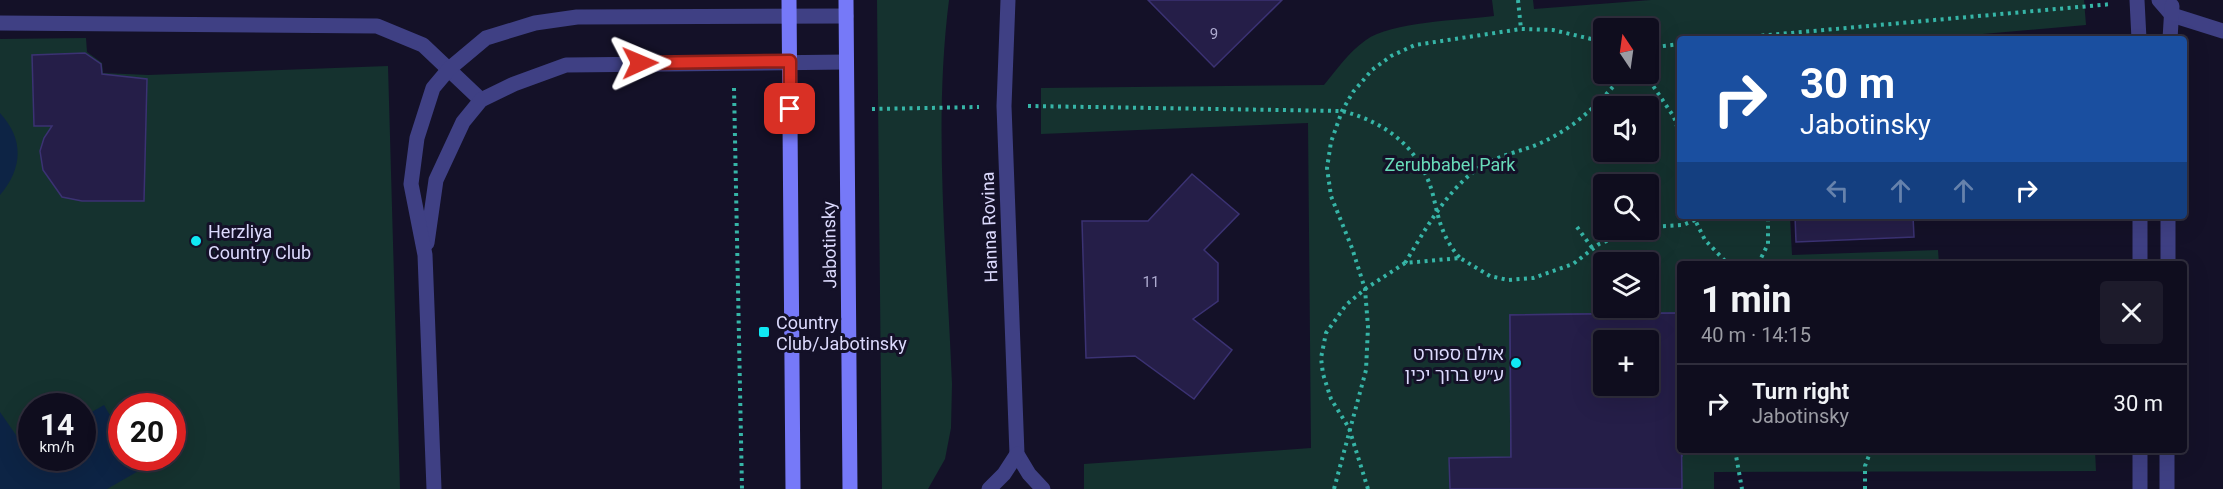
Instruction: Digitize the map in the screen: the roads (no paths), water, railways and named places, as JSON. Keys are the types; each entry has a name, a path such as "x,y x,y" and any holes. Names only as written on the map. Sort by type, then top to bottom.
{"main road":[{"name":"Jabotinsky","path":"789,0 793,489"},
{"name":"Jabotinsky","path":"846,0 850,489"}],"street":[{"name":"Hanna Rovina","path":"1008,0 1004,106 1017,454"},
{"path":"2159,0 2223,31"},
{"path":"2137,1 2139,36"},
{"path":"2170,36 2172,8"},
{"path":"434,489 425,255 411,184 417,138 433,88 449,69 486,38 535,23 577,17 846,16"},
{"path":"0,23 377,26 423,45 481,99"},
{"path":"425,255 436,180 463,122 481,99 566,65 846,62"},
{"path":"2140,219 2140,261"},
{"path":"2168,219 2168,261"},
{"path":"2140,453 2140,489"},
{"path":"2167,453 2167,489"},
{"path":"989,489 1004,474 1017,454 1029,474 1043,489"}],"water":[{"path":"0,113 13,133 18,154 13,174 0,195"},
{"path":"104,405 108,412 108,471 138,471 107,489 0,489 0,412 18,438 18,471 96,471 96,410"}],"place":[{"name":"Herzliya Country Club","path":"196,241"},
{"name":"Country Club/Jabotinsky","path":"764,332"},
{"name":"אולם ספורט ע״ש ברוך יכין","path":"1516,363"}],"park label":[{"name":"Zerubbabel Park","path":"1450,164"}]}
